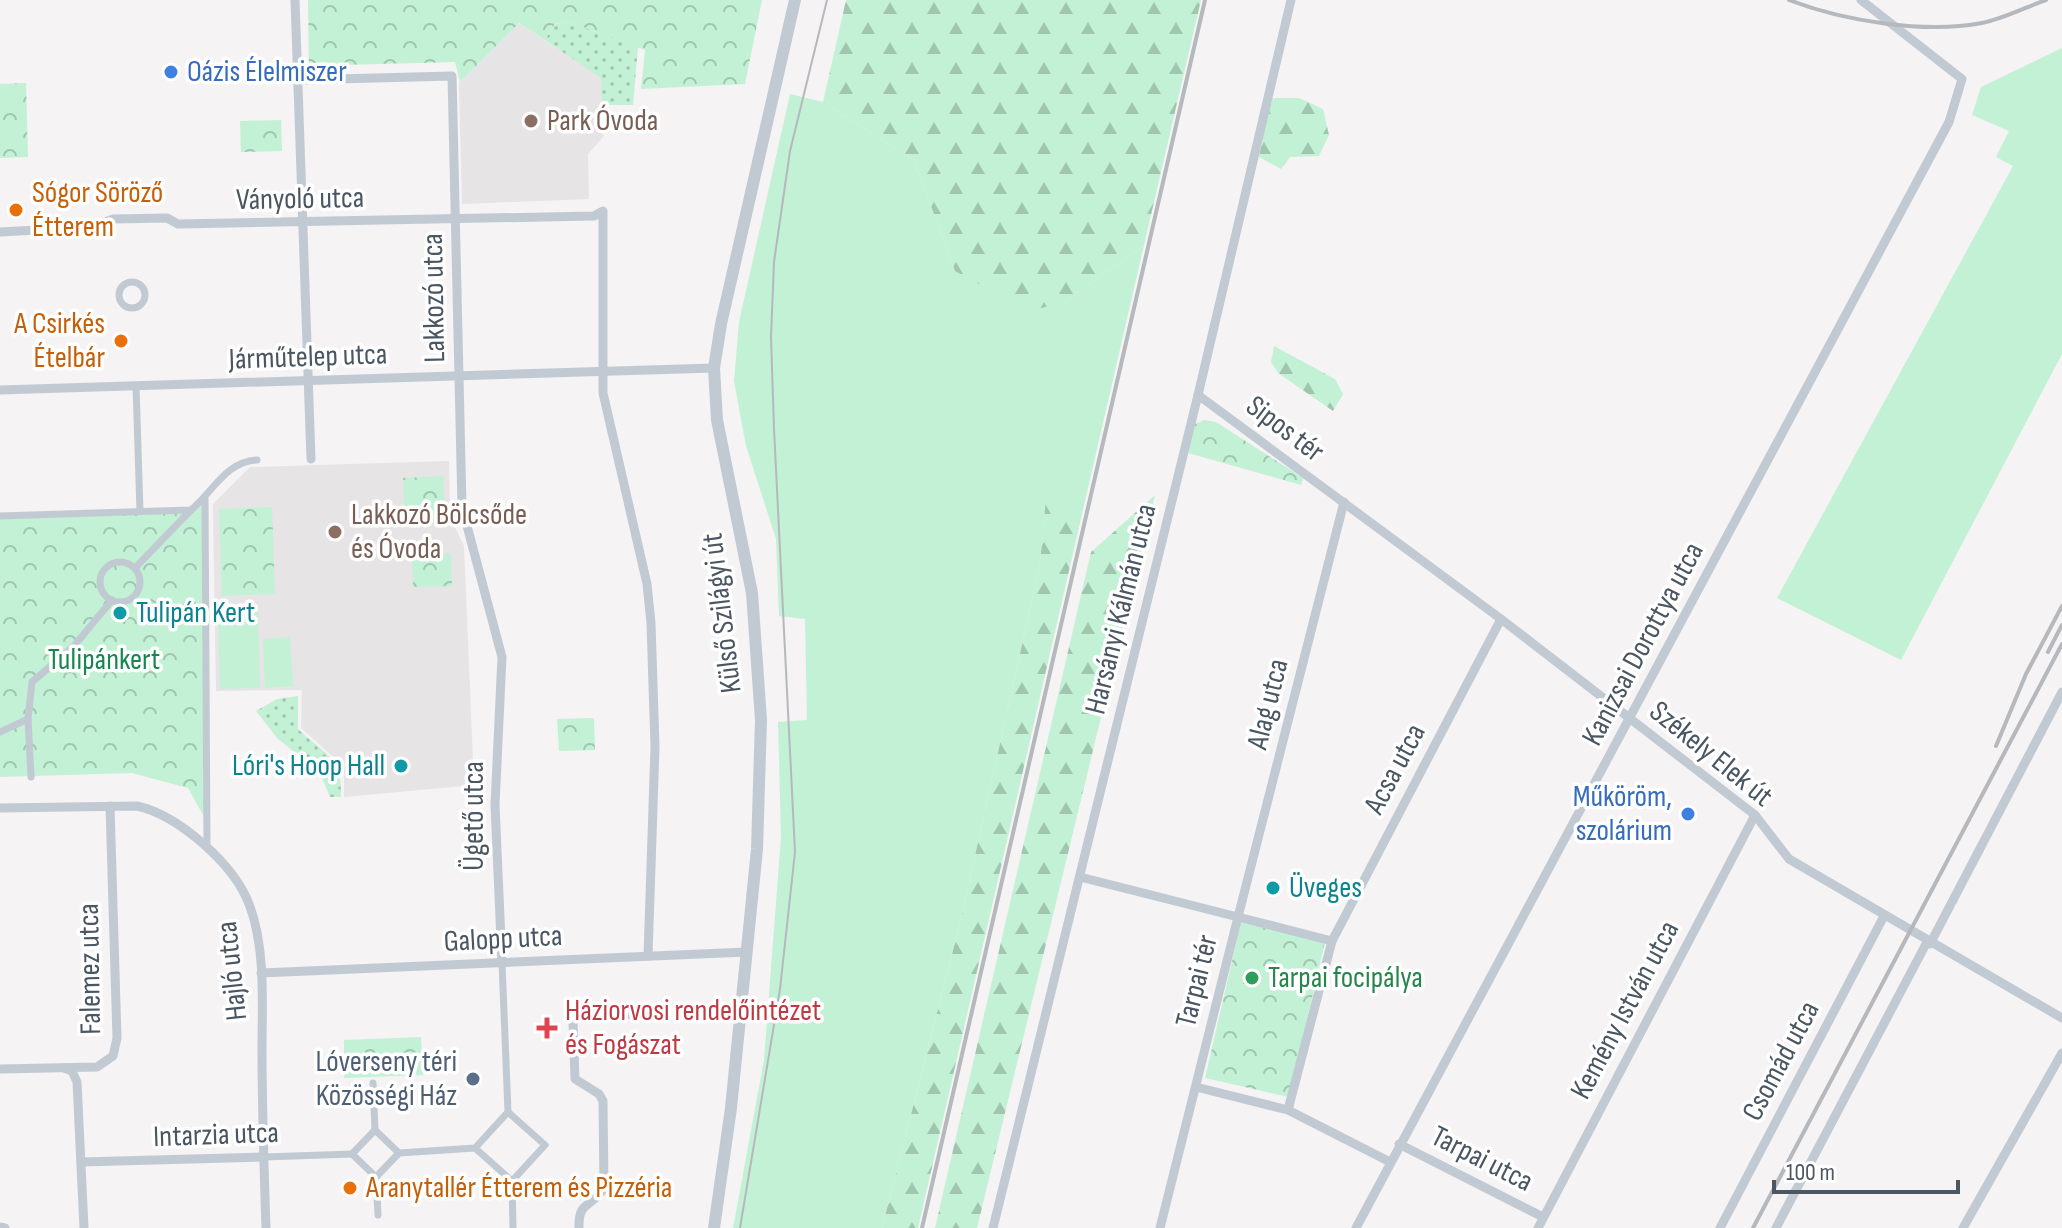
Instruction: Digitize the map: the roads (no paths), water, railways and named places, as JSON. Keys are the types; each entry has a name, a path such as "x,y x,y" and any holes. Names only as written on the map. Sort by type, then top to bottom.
{"street":[{"name":"Külső Szilágyi út","path":"714,1228 747,952 759,816 761,720 752,593 717,420 714,368 721,324 795,0"},
{"name":"Harsányi Kálmán utca","path":"993,1228 1198,395 1291,0"},
{"name":"Kanizsai Dorottya utca","path":"1356,1228 1949,122 1962,79 1861,0"},
{"path":"295,3 311,459"},
{"name":"Lakkozó utca","path":"297,80 452,76 462,507 502,669"},
{"name":"Ványoló utca","path":"0,232 92,227 113,219 167,218 178,224 302,223 594,216 603,211 602,371"},
{"name":"Járműtelep utca","path":"0,390 714,368"},
{"path":"602,371 603,393 647,584 651,623 655,747 648,956"},
{"path":"136,386 140,511"},
{"name":"Sipos tér","path":"1198,395 1344,502"},
{"path":"135,568 205,499 231,467 242,461 257,460"},
{"path":"205,499 207,850"},
{"name":"Székely Elek út","path":"1344,502 1755,815 1789,859 2062,1018"},
{"name":"Alag utca","path":"1238,917 1344,502"},
{"path":"0,516 191,510"},
{"path":"113,563 135,568 139,580 136,593 125,601 112,600 100,585 103,572 113,563"},
{"path":"31,777 28,719 32,682 74,646 112,600"},
{"name":"Acsa utca","path":"1332,941 1501,619"},
{"name":"Ügető utca","path":"502,669 495,805 502,963"},
{"path":"1776,1228 2062,692"},
{"path":"0,732 28,719"},
{"name":"Hajló utca","path":"0,808 110,806 154,810 174,821 230,871 249,903 261,973 266,1228"},
{"name":"Falemez utca","path":"64,1068 106,1063 117,1044 110,806"},
{"name":"Kemény István utca","path":"1538,1228 1755,815"},
{"path":"1080,877 1238,917"},
{"name":"Csomád utca","path":"1720,1228 1884,916"},
{"name":"Tarpai tér","path":"1196,1087 1238,917 1332,941"},
{"path":"1160,1228 1196,1087 1288,1110 1332,941"},
{"name":"Galopp utca","path":"261,973 747,952"},
{"path":"475,1148 508,1112 502,963"},
{"path":"579,1228 578,1213 604,1188 603,1115 599,1094 575,1079 573,1022 580,1016 646,1014"},
{"path":"1963,1228 2062,1053"},
{"path":"0,1069 64,1068"},
{"name":"Falemez utca","path":"64,1068 72,1071 77,1082 84,1228"},
{"path":"373,1083 375,1130 399,1153"},
{"name":"Tarpai utca","path":"1288,1110 1390,1162"},
{"path":"508,1112 545,1145 512,1181 513,1228"},
{"path":"375,1130 352,1154 376,1177 378,1215"},
{"name":"Tarpai utca","path":"1399,1144 1543,1217"},
{"path":"376,1177 399,1153 407,1150 475,1148 512,1181"},
{"name":"Intarzia utca","path":"81,1162 352,1154"}],"tram line":[{"path":"740,1228 780,989 795,852 774,429 771,337 774,262 790,151 827,0"}],"railway":[{"path":"922,1228 1205,0"},
{"path":"1789,0 1834,14 1884,24 1935,27 1990,21 2046,0"},
{"path":"1996,746 2026,674 2062,606"},
{"path":"2048,652 2062,625"},
{"path":"1753,1228 2062,644"}],"place":[{"name":"Oázis Élelmiszer","path":"171,72"},
{"name":"Park Óvoda","path":"531,121"},
{"name":"Sógor Söröző Étterem","path":"16,210"},
{"name":"A Csirkés Ételbár","path":"121,341"},
{"name":"Lakkozó Bölcsőde és Óvoda","path":"335,532"},
{"name":"Tulipán Kert","path":"120,613"},
{"name":"Lóri's Hoop Hall","path":"401,766"},
{"name":"Műköröm, szolárium","path":"1688,814"},
{"name":"Üveges","path":"1273,888"},
{"name":"Tarpai focipálya","path":"1252,978"},
{"name":"Háziorvosi rendelőintézet és Fogászat","path":"547,1028"},
{"name":"Lóverseny téri Közösségi Ház","path":"473,1079"},
{"name":"Aranytallér Étterem és Pizzéria","path":"350,1188"}],"park label":[{"name":"Tulipánkert","path":"104,660"}]}
